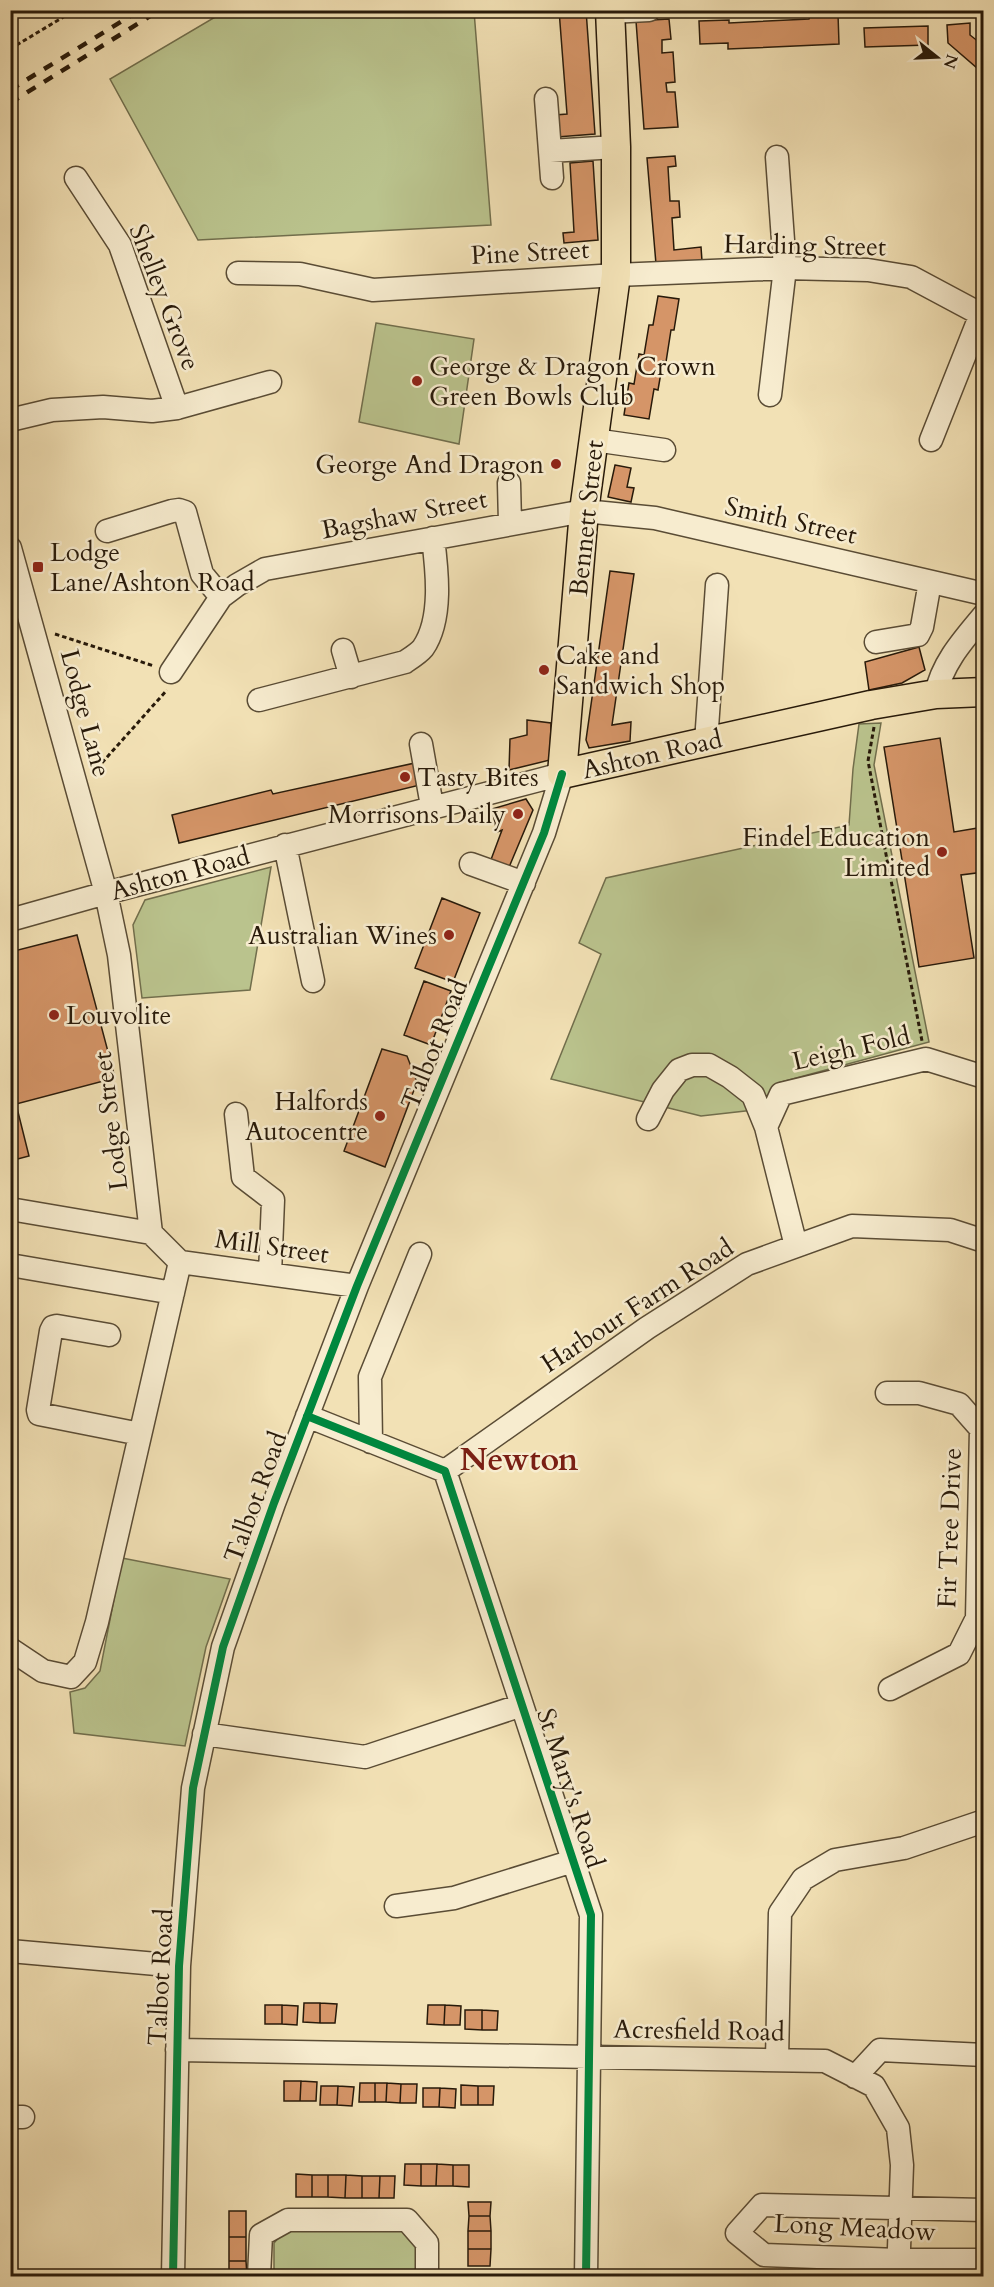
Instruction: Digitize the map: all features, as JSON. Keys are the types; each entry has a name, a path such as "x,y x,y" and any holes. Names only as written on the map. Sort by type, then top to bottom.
{"main road":[{"name":"Bennett Street","path":"562,774 584,511 616,275 616,147 610,11"},
{"name":"Ashton Road","path":"562,774 871,705 936,694 984,692"}],"street":[{"path":"610,11 649,10"},
{"path":"546,99 552,178"},
{"path":"550,151 616,147"},
{"path":"770,395 785,268 777,157"},
{"name":"Shelley Grove","path":"76,178 120,245 177,408"},
{"name":"Harding Street","path":"616,275 785,268 868,270 911,277 982,315"},
{"name":"Pine Street","path":"238,273 300,274 373,290 616,275"},
{"path":"932,440 982,315"},
{"path":"10,420 52,410 103,407 152,411 177,408 270,382"},
{"path":"594,440 664,450"},
{"path":"509,483 510,523"},
{"path":"107,531 172,511 185,512 202,574 229,591 171,672"},
{"name":"Bagshaw Street","path":"229,591 265,569 584,511"},
{"name":"Smith Street","path":"584,511 655,518 984,594"},
{"path":"259,700 405,662 423,648 433,624 439,586 433,538"},
{"name":"Lodge Lane","path":"10,548 106,893"},
{"path":"876,642 918,634 922,627 930,582"},
{"path":"706,742 717,585"},
{"path":"936,694 939,677 957,648 984,615"},
{"path":"343,650 351,677"},
{"path":"421,744 432,806"},
{"name":"Ashton Road","path":"10,920 432,806 562,774"},
{"name":"Talbot Road","path":"173,2277 179,1966 193,1788 223,1647 274,1503 357,1286 544,834 562,774"},
{"path":"285,845 313,981"},
{"path":"471,864 524,883"},
{"name":"Lodge Street","path":"106,893 119,955 152,1233"},
{"name":"Leigh Fold","path":"766,1127 780,1094 926,1059 984,1077"},
{"path":"648,1119 663,1090 679,1070 692,1065 709,1065 730,1077 753,1095 766,1127 796,1246"},
{"path":"236,1114 243,1178 273,1200 270,1274"},
{"path":"10,1209 152,1233 180,1262 97,1622 85,1662 71,1677 43,1671 10,1649"},
{"name":"Harbour Farm Road","path":"445,1471 647,1328 747,1264 852,1226 950,1230 984,1241"},
{"path":"371,1442 370,1377 420,1254"},
{"name":"Mill Street","path":"180,1262 357,1286"},
{"path":"10,1265 173,1293"},
{"path":"109,1335 53,1327 39,1414 140,1434"},
{"name":"Fir Tree Drive","path":"887,1393 919,1393 959,1404 981,1429 981,1505 976,1618 959,1654 890,1689"},
{"path":"307,1416 445,1471"},
{"name":"St Mary's Road","path":"445,1471 591,1915 586,2277"},
{"path":"204,1734 365,1757 522,1705"},
{"path":"777,2060 780,1913 803,1879 834,1860 904,1848 984,1821"},
{"path":"396,1906 454,1898 573,1861"},
{"path":"10,1951 179,1966"},
{"name":"Acresfield Road","path":"177,2050 825,2061 874,2086 898,2128 902,2165 898,2268"},
{"path":"855,2077 880,2050 984,2055"},
{"name":"Long Meadow","path":"984,2210 762,2205 737,2232 764,2255 898,2268 984,2260"},
{"path":"259,2277 261,2235 288,2220 407,2220 427,2243 427,2277"}],"path":[{"path":"10,49 75,10"},
{"path":"33,627 171,672 167,692 78,790"},
{"path":"871,705 875,718 868,762 915,1015 926,1059"}],"green space":[{"path":"227,10 474,11 491,225 198,240 110,79"},
{"name":"George & Dragon Crown Green Bowls Club","path":"376,323 474,339 459,444 359,422"},
{"path":"881,723 874,765 929,1042 778,1083 763,1109 701,1116 551,1079 601,954 579,943 606,878 849,825 859,724"},
{"path":"271,867 250,990 142,998 133,925 145,900"},
{"path":"122,1558 230,1579 206,1647 185,1746 74,1733 70,1692 85,1688 100,1671"},
{"path":"287,2228 404,2229 417,2244 417,2276 274,2276 274,2243"}],"building":[{"path":"559,10 586,10 595,134 557,137 555,115 567,114"},
{"path":"838,14 839,44 728,49 728,43 700,44 699,21 729,20 729,23 809,19 810,16"},
{"path":"669,19 671,39 662,40 662,53 673,52 675,82 666,83 667,92 675,92 678,127 644,129 636,21"},
{"path":"970,23 970,35 984,46 984,74 948,43 947,25"},
{"path":"928,26 928,45 865,47 864,28"},
{"path":"675,156 676,166 668,167 670,201 679,201 680,217 672,218 674,250 701,247 702,261 656,264 647,158"},
{"path":"593,161 598,240 564,243 563,233 574,232 570,163"},
{"path":"658,296 679,299 674,330 671,330 666,362 663,361 658,390 654,389 649,419 624,415 629,383 634,384 639,354 644,355 649,325 653,325"},
{"path":"615,465 631,468 627,487 634,488 631,502 608,497"},
{"path":"610,571 634,574 612,725 631,722 630,741 589,748 586,740"},
{"path":"919,647 925,670 902,683 869,690 865,662"},
{"path":"527,720 551,723 550,760 509,770 510,739 527,735"},
{"name":"Findel Education Limited","path":"940,738 954,832 984,827 984,872 961,875 974,958 919,967 884,747"},
{"path":"415,763 420,785 179,843 172,815 271,790 273,794"},
{"path":"526,799 533,810 507,872 489,865 502,830 497,832 492,809"},
{"name":"Australian Wines","path":"442,898 480,913 453,982 415,968"},
{"name":"Louvolite","path":"77,935 115,1078 16,1104 29,1156 10,1161 10,952"},
{"path":"424,981 451,991 431,1045 404,1035"},
{"name":"Halfords Autocentre","path":"382,1049 407,1056 417,1082 385,1167 344,1151"},
{"path":"304,2003 320,2003 320,2023 303,2022"},
{"path":"320,2003 337,2004 335,2023 320,2023"},
{"path":"265,2005 282,2005 282,2024 265,2024"},
{"path":"282,2005 298,2006 297,2025 282,2024"},
{"path":"428,2005 445,2005 444,2025 427,2024"},
{"path":"445,2005 461,2006 460,2025 444,2025"},
{"path":"465,2010 482,2010 482,2030 465,2029"},
{"path":"482,2010 498,2011 497,2030 482,2030"},
{"path":"284,2081 301,2081 300,2101 284,2101"},
{"path":"301,2081 317,2082 316,2101 300,2101"},
{"path":"360,2083 375,2083 375,2102 359,2102"},
{"path":"375,2083 387,2083 386,2102 375,2102"},
{"path":"387,2083 401,2084 400,2103 386,2102"},
{"path":"401,2084 417,2084 416,2103 400,2103"},
{"path":"461,2085 478,2086 478,2105 461,2105"},
{"path":"321,2086 338,2086 337,2105 320,2105"},
{"path":"338,2086 354,2087 352,2106 337,2105"},
{"path":"478,2086 494,2086 493,2105 478,2105"},
{"path":"423,2088 440,2088 439,2107 423,2107"},
{"path":"440,2088 456,2089 455,2108 439,2107"},
{"path":"405,2164 421,2164 421,2186 404,2185"},
{"path":"421,2164 437,2164 436,2186 421,2186"},
{"path":"437,2164 453,2165 453,2186 436,2186"},
{"path":"453,2165 469,2165 469,2187 453,2186"},
{"path":"296,2174 312,2175 312,2197 296,2197"},
{"path":"312,2175 328,2175 328,2197 312,2197"},
{"path":"328,2175 346,2175 345,2198 328,2197"},
{"path":"346,2175 362,2176 362,2198 345,2198"},
{"path":"362,2176 380,2176 379,2198 362,2198"},
{"path":"380,2176 395,2176 394,2198 379,2198"},
{"path":"468,2202 491,2202 490,2216 469,2216"},
{"path":"229,2211 246,2211 246,2237 229,2237"},
{"path":"469,2216 490,2216 491,2231 468,2231"},
{"path":"468,2231 491,2231 491,2249 468,2249"},
{"path":"229,2237 246,2237 246,2261 229,2261"},
{"path":"468,2249 491,2249 490,2266 468,2266"},
{"path":"229,2261 246,2261 247,2276 229,2276"}],"railway":[{"path":"10,90 140,10"},
{"path":"10,103 160,10"}],"cycle path":[{"path":"173,2276 179,1966 193,1788 223,1647 274,1503 357,1286 544,833 562,774"},
{"path":"307,1416 445,1471 591,1915 586,2276"}],"place":[{"name":"George & Dragon Crown Green Bowls Club","path":"417,381"},
{"name":"George And Dragon","path":"556,464"},
{"name":"Lodge Lane/Ashton Road","path":"38,567"},
{"name":"Cake and Sandwich Shop","path":"544,670"},
{"name":"Tasty Bites","path":"405,777"},
{"name":"Morrisons Daily","path":"518,814"},
{"name":"Findel Education Limited","path":"942,852"},
{"name":"Australian Wines","path":"449,935"},
{"name":"Louvolite","path":"54,1015"},
{"name":"Halfords Autocentre","path":"380,1116"}],"district":[{"name":"Newton","path":"519,1459"}]}
